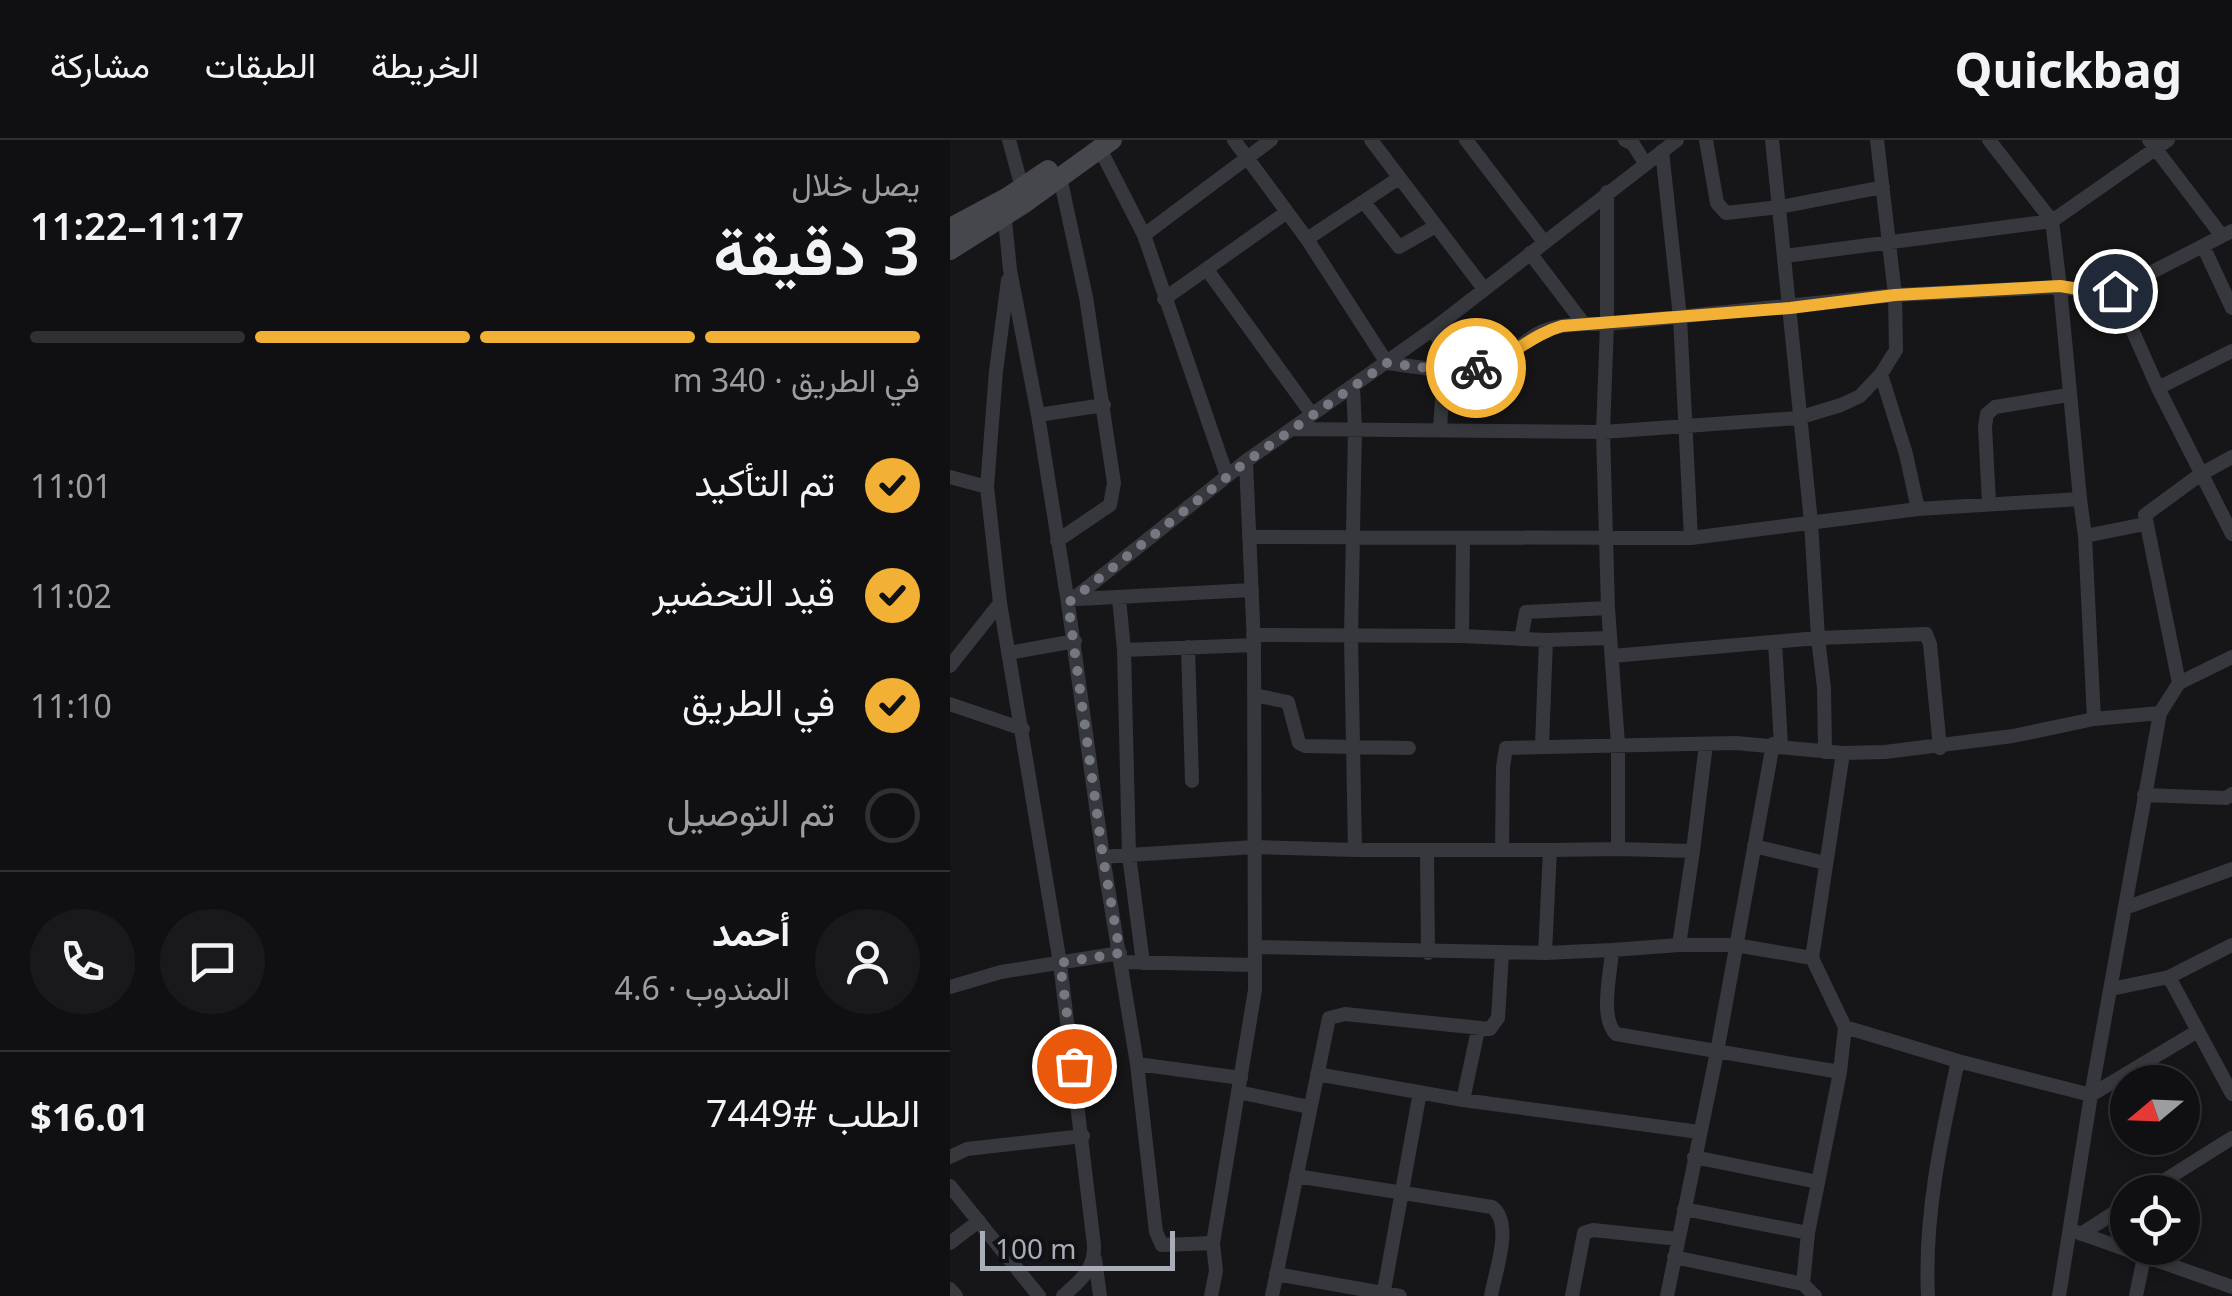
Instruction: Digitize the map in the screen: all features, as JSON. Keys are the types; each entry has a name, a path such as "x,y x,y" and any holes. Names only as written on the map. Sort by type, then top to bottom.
{"main road":[{"path":"950,250 1022,188 1101,143"},
{"path":"950,228 1003,208 1060,178 1101,143"}],"street":[{"path":"1009,140 1022,188"},
{"path":"1234,140 1307,239 1387,363"},
{"path":"1144,236 1271,140"},
{"path":"1371,140 1484,289"},
{"path":"1488,140 1470,145 1544,242"},
{"path":"1625,140 1633,144 1645,163"},
{"path":"1072,601 1227,476 1311,413 1387,363 1677,140"},
{"path":"1706,140 1720,208 1734,215 1883,187"},
{"path":"1772,140 1811,522 1825,752"},
{"path":"1293,428 1603,432 1798,418 1850,400 1881,374 1896,350 1895,295 1877,140"},
{"path":"1989,140 2052,221 2085,536 2094,719"},
{"path":"1101,143 1144,236 1227,476"},
{"path":"1387,363 1444,370 1491,364 1510,356 1540,332 1584,324 1790,308 1895,295 2060,286 2103,293 2115,291 2227,234 2158,143 2052,221 1785,256"},
{"path":"1662,152 1680,317 1691,538"},
{"path":"1057,541 1110,505 1114,483 1104,405 1060,178"},
{"path":"1307,239 1400,178"},
{"path":"1607,192 1603,432 1608,608 1618,744 1618,849"},
{"path":"1364,202 1399,247 1436,226"},
{"path":"1003,208 1010,270 1057,541 1072,601 1103,857 1121,957 1156,1232 1162,1246 1213,1244"},
{"path":"1164,299 1287,212"},
{"path":"2203,246 2232,308"},
{"path":"1530,253 1584,324"},
{"path":"1010,270 996,370 988,487 1000,603 1060,963 1100,1296"},
{"path":"1208,270 1311,413"},
{"path":"2115,291 2158,388 2232,534"},
{"path":"1436,326 1444,370 1440,428"},
{"path":"2158,388 2232,350"},
{"path":"1881,374 1918,509"},
{"path":"1353,386 1351,636 1355,850"},
{"path":"1990,503 1987,414 1995,407 2068,395"},
{"path":"1038,415 1104,405"},
{"path":"2174,689 2144,514 2232,457"},
{"path":"1212,1296 1216,1272 1213,1244 1255,990 1254,640 1246,462"},
{"path":"950,477 988,487"},
{"path":"1249,537 1691,538 1762,532 1918,509 2080,499"},
{"path":"2085,536 2145,524"},
{"path":"1462,538 1462,636"},
{"path":"1072,601 1252,590"},
{"path":"1119,598 1129,856 1143,963"},
{"path":"950,666 1000,603"},
{"path":"1521,639 1522,617 1526,612 1608,608"},
{"path":"1612,656 1818,638 1926,634 1940,748"},
{"path":"1124,650 1351,636 1610,638"},
{"path":"1542,745 1546,640"},
{"path":"1009,653 1075,641"},
{"path":"1667,1296 1777,745 1775,642"},
{"path":"1188,646 1192,781"},
{"path":"2059,1296 2076,1232 2091,1095 2160,713 2174,689 2232,657"},
{"path":"1254,696 1288,702 1299,743 1305,746 1409,748"},
{"path":"950,704 1022,729"},
{"path":"1502,850 1506,748 1777,745 1843,754 1940,748 2094,719 2160,713"},
{"path":"1679,944 1706,744"},
{"path":"1803,1284 1808,1233 1840,1072 1845,1027 1812,958 1843,754"},
{"path":"2144,796 2226,798 2232,794"},
{"path":"1754,846 1825,863"},
{"path":"1103,857 1255,847 1428,852 1692,851"},
{"path":"1545,953 1550,850"},
{"path":"1428,852 1428,953"},
{"path":"2125,908 2232,869"},
{"path":"1256,947 1545,953 1736,944 1812,958"},
{"path":"2111,990 2168,976 2232,945"},
{"path":"1612,950 1608,1016 1610,1028 1616,1034 1840,1072"},
{"path":"1272,1296 1326,1026 1334,1014 1490,1029 1498,1018 1502,952"},
{"path":"950,987 1001,972 1121,957 1143,963 1255,965"},
{"path":"2168,976 2196,1032 2226,1068 2232,1094"},
{"path":"1845,1027 2091,1095 2196,1032"},
{"path":"1463,1100 1478,1030"},
{"path":"1928,1296 1926,1252 1935,1167 1958,1061"},
{"path":"1136,1064 1240,1085 1309,1107"},
{"path":"1317,1074 1463,1100 1699,1132"},
{"path":"1276,1274 1327,1290 1389,1295 1420,1092"},
{"path":"950,1158 967,1149 1083,1136"},
{"path":"2173,1175 2232,1138"},
{"path":"1694,1156 1818,1182"},
{"path":"1296,1176 1492,1206 1500,1212 1502,1228 1491,1296"},
{"path":"950,1186 1039,1296"},
{"path":"1684,1209 1808,1233"},
{"path":"2076,1232 2110,1214"},
{"path":"950,1243 979,1221"},
{"path":"1572,1296 1584,1233 1593,1230 1678,1239"},
{"path":"2076,1232 2110,1244"},
{"path":"1674,1257 1803,1284 1815,1296"},
{"path":"1063,1296 1087,1274 1094,1259"},
{"path":"2136,1296 2142,1265"},
{"path":"2167,1265 2232,1287 2226,1296"},
{"path":"950,1289 956,1296"}],"way so far":[{"path":"1074,1066 1060,963 1120,953 1068,603 1311,413 1387,363 1444,370 1476,368"}],"route":[{"path":"1476,368 1510,356 1540,332 1562,326 1790,308 1895,295 2060,286 2103,293 2115,291"}]}
